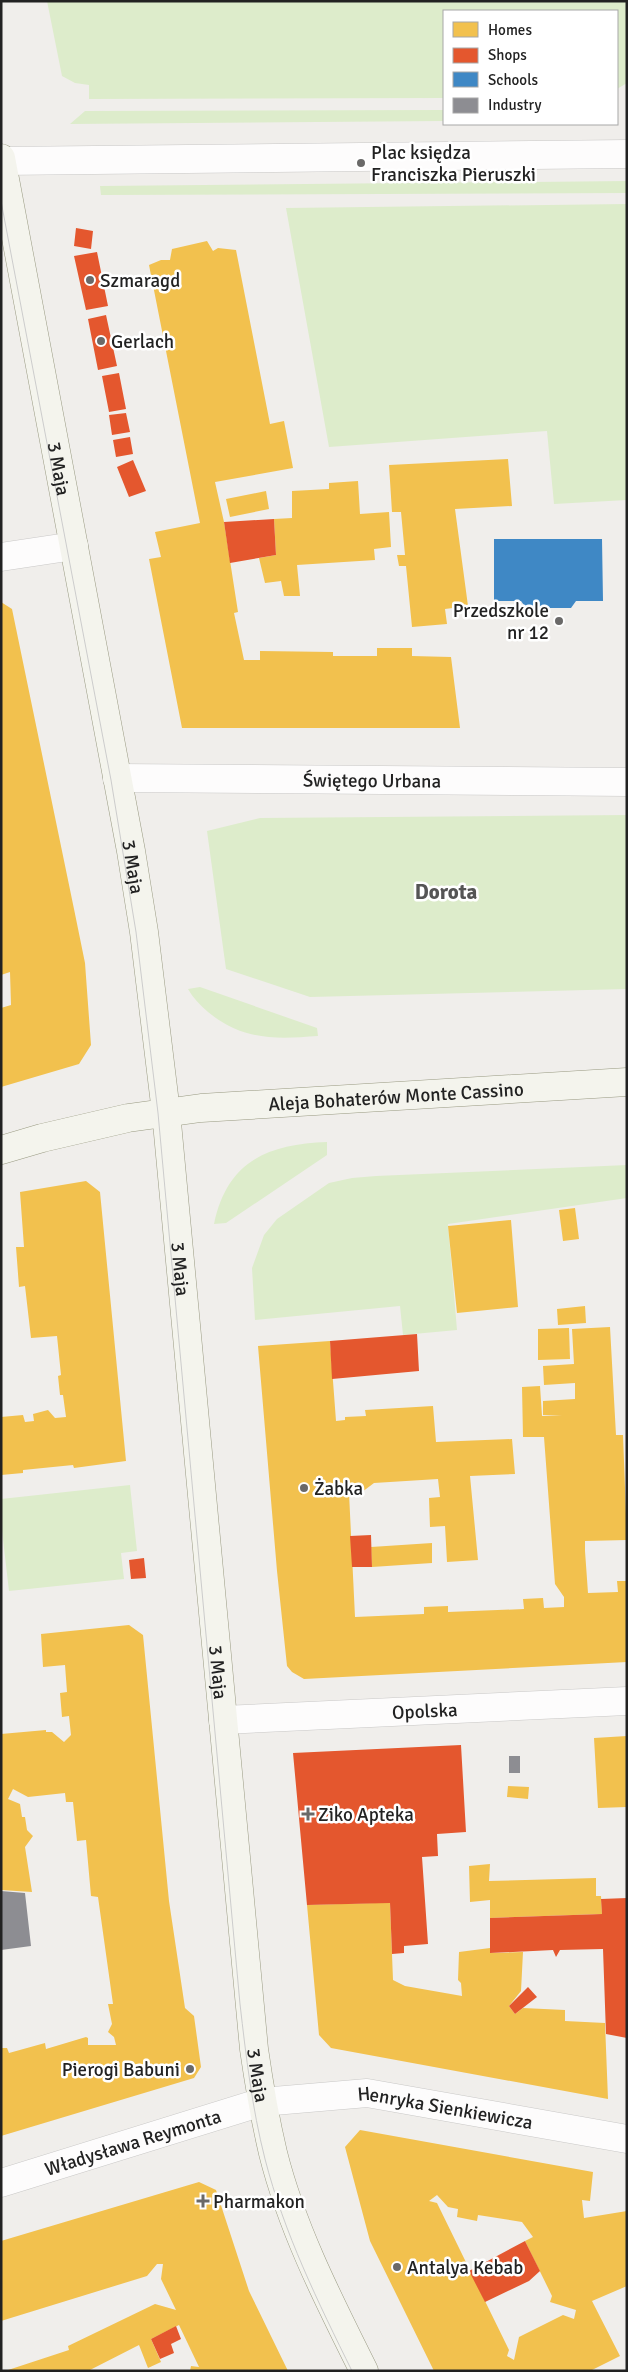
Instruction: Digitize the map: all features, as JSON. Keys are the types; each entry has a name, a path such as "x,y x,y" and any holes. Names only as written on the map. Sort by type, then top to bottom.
{"street":[{"path":"2,159 627,154"},
{"name":"3 Maja","path":"2,159 144,932 166,1112 254,2048 262,2102 274,2154 300,2233 364,2371"},
{"path":"1,557 74,546"},
{"name":"Świętego Urbana","path":"117,778 627,782"},
{"name":"Aleja Bohaterów Monte Cassino","path":"1,1150 42,1138 166,1112 627,1082"},
{"name":"Opolska","path":"223,1720 627,1701"},
{"name":"Henryka Sienkiewicza","path":"262,2102 367,2093 627,2139"},
{"name":"Władysława Reymonta","path":"1,2183 262,2102"}],"green space":[{"path":"47,1 627,1 627,83 618,88 618,10 443,10 443,98 89,99 89,85 75,83 62,76"},
{"path":"443,110 443,121 70,124 85,111"},
{"path":"627,181 627,193 101,195 100,186"},
{"path":"627,204 627,500 554,504 547,431 329,447 286,208"},
{"path":"627,815 627,989 310,997 226,969 207,831 260,818"},
{"path":"200,987 317,1028 318,1036 288,1038 260,1036 234,1028 208,1012 188,989"},
{"path":"327,1142 327,1155 226,1223 214,1224 220,1203 229,1185 240,1171 253,1160 268,1152 286,1147"},
{"path":"627,1165 627,1198 448,1224 457,1330 403,1335 400,1306 255,1320 252,1268 264,1235 277,1219 329,1183 352,1178 376,1176"},
{"path":"130,1485 137,1551 121,1553 124,1579 9,1591 1,1522 1,1499"}],"building: Homes":[{"path":"207,241 213,251 218,248 236,250 270,424 284,421 293,468 215,482 224,522 238,612 234,613 244,660 260,660 260,651 333,652 333,656 377,656 377,648 412,648 412,656 451,657 460,728 182,728 149,559 161,557 155,532 200,523 149,265 161,260 170,260 172,249"},
{"path":"508,459 512,506 455,509 468,606 445,609 447,624 412,627 406,566 399,566 397,555 405,555 401,512 392,512 389,465"},
{"path":"358,481 360,514 389,512 391,547 374,549 375,560 297,565 300,596 284,596 281,581 265,583 259,558 276,555 274,519 292,518 292,491 329,489 329,483"},
{"path":"266,491 269,509 230,517 226,499"},
{"path":"1,602 12,609 85,963 91,1045 79,1064 1,1087 1,1008 11,1005 10,972 1,975"},
{"path":"86,1181 100,1192 126,1461 74,1468 73,1465 23,1470 23,1473 1,1475 1,1417 23,1415 25,1422 34,1421 33,1414 48,1410 55,1418 66,1417 63,1395 60,1395 58,1376 61,1375 57,1336 31,1338 25,1286 19,1287 16,1247 24,1247 20,1192"},
{"path":"575,1208 579,1239 563,1241 559,1210"},
{"path":"511,1220 518,1307 457,1313 448,1226"},
{"path":"585,1306 586,1323 558,1325 557,1309"},
{"path":"610,1327 616,1435 623,1435 627,1540 585,1541 585,1551 588,1593 618,1592 617,1581 627,1581 627,1662 304,1679 292,1672 287,1666 277,1571 258,1346 330,1341 336,1421 345,1420 345,1417 366,1416 365,1410 433,1406 436,1442 512,1439 515,1474 470,1476 478,1560 447,1562 445,1526 430,1527 429,1498 440,1497 438,1479 374,1483 362,1492 349,1493 355,1617 424,1614 424,1607 448,1606 448,1612 524,1609 523,1599 543,1598 544,1608 564,1607 564,1597 555,1584 544,1437 523,1437 522,1387 540,1386 542,1416 562,1415 543,1415 543,1401 575,1399 575,1383 544,1385 543,1366 574,1364 572,1329"},
{"path":"569,1328 570,1359 538,1360 538,1329"},
{"path":"432,1543 432,1563 372,1567 371,1547"},
{"path":"129,1625 143,1635 169,1901 185,2008 194,2016 201,2067 194,2078 1,2136 1,2048 7,2048 9,2053 45,2043 46,2049 86,2037 88,2038 88,2045 116,2045 114,2037 108,2032 112,2024 108,2004 113,2004 98,1897 91,1896 86,1840 77,1841 73,1802 66,1802 65,1793 28,1797 13,1789 8,1799 20,1804 27,1830 33,1836 25,1847 32,1892 1,1890 1,1734 46,1730 46,1732 52,1732 64,1742 71,1735 69,1716 62,1717 60,1693 67,1692 65,1665 43,1667 41,1634"},
{"path":"627,1736 627,1807 598,1808 594,1738"},
{"path":"508,1786 529,1787 528,1799 507,1797"},
{"path":"490,1864 489,1881 596,1878 596,1896 601,1896 602,1914 490,1918 490,1900 470,1902 469,1866"},
{"path":"390,1903 393,1980 405,1986 462,1996 461,1983 458,1980 459,1952 490,1948 490,1953 523,1952 521,1991 509,2006 515,2014 523,2008 565,2010 565,2021 605,2023 608,2099 331,2048 319,2035 307,1905"},
{"path":"360,2130 593,2172 590,2201 582,2200 584,2218 627,2211 627,2286 592,2301 620,2356 590,2371 434,2371 370,2241 345,2147","holes":["437,2195 448,2207 458,2209 457,2217 477,2221 478,2215 522,2222 533,2237 525,2241 552,2296 550,2302 576,2310 574,2319 563,2315 519,2337 514,2360 507,2356 509,2350 437,2203 429,2201"]},
{"path":"199,2182 216,2190 249,2291 288,2371 190,2371 191,2366 199,2367 179,2325 151,2339 161,2362 148,2368 139,2345 88,2371 5,2371 69,2350 68,2346 155,2304 176,2310 161,2279 163,2264 157,2264 147,2276 1,2321 1,2241"}],"building: Shops":[{"path":"76,228 93,231 91,249 74,246"},
{"path":"97,252 108,306 86,310 74,256"},
{"path":"106,315 117,366 98,370 88,319"},
{"path":"119,373 126,409 109,412 102,376"},
{"path":"126,413 130,432 112,435 109,415"},
{"path":"130,437 133,454 116,457 113,440"},
{"path":"133,460 146,491 129,497 117,467"},
{"path":"274,519 276,555 230,563 224,522"},
{"path":"417,1334 419,1371 332,1379 330,1341"},
{"path":"371,1535 372,1567 352,1567 350,1536"},
{"path":"144,1558 146,1578 131,1579 129,1560"},
{"path":"461,1745 466,1832 437,1834 438,1856 422,1857 428,1944 404,1946 404,1953 392,1954 390,1903 307,1905 293,1753"},
{"path":"627,1898 627,2038 606,2034 603,1949 560,1950 556,1957 553,1950 490,1953 490,1918 602,1914 601,1899"},
{"path":"528,1987 537,1997 515,2014 509,2006"},
{"path":"525,2241 540,2271 529,2281 485,2302 469,2271"},
{"path":"176,2326 181,2339 171,2344 174,2353 160,2359 151,2339"}],"building: Schools":[{"path":"494,539 602,539 603,601 576,601 571,608 526,608 521,601 494,601"}],"building: Industry":[{"path":"509,1756 520,1756 520,1773 509,1773"},
{"path":"1,1891 25,1893 31,1946 1,1950"}],"tram line":[{"path":"1,201 111,780 136,932 158,1113 240,2004 253,2101 260,2140 282,2214 315,2293 352,2371"}],"place":[{"name":"Plac księdza Franciszka Pieruszki","path":"361,163"},
{"name":"Szmaragd","path":"90,280"},
{"name":"Gerlach","path":"101,341"},
{"name":"Przedszkole nr 12","path":"559,621"},
{"name":"Żabka","path":"304,1488"},
{"name":"Ziko Apteka","path":"308,1814"},
{"name":"Pierogi Babuni","path":"190,2069"},
{"name":"Pharmakon","path":"203,2201"},
{"name":"Antalya Kebab","path":"397,2267"}],"district":[{"name":"Dorota","path":"446,892"}]}
